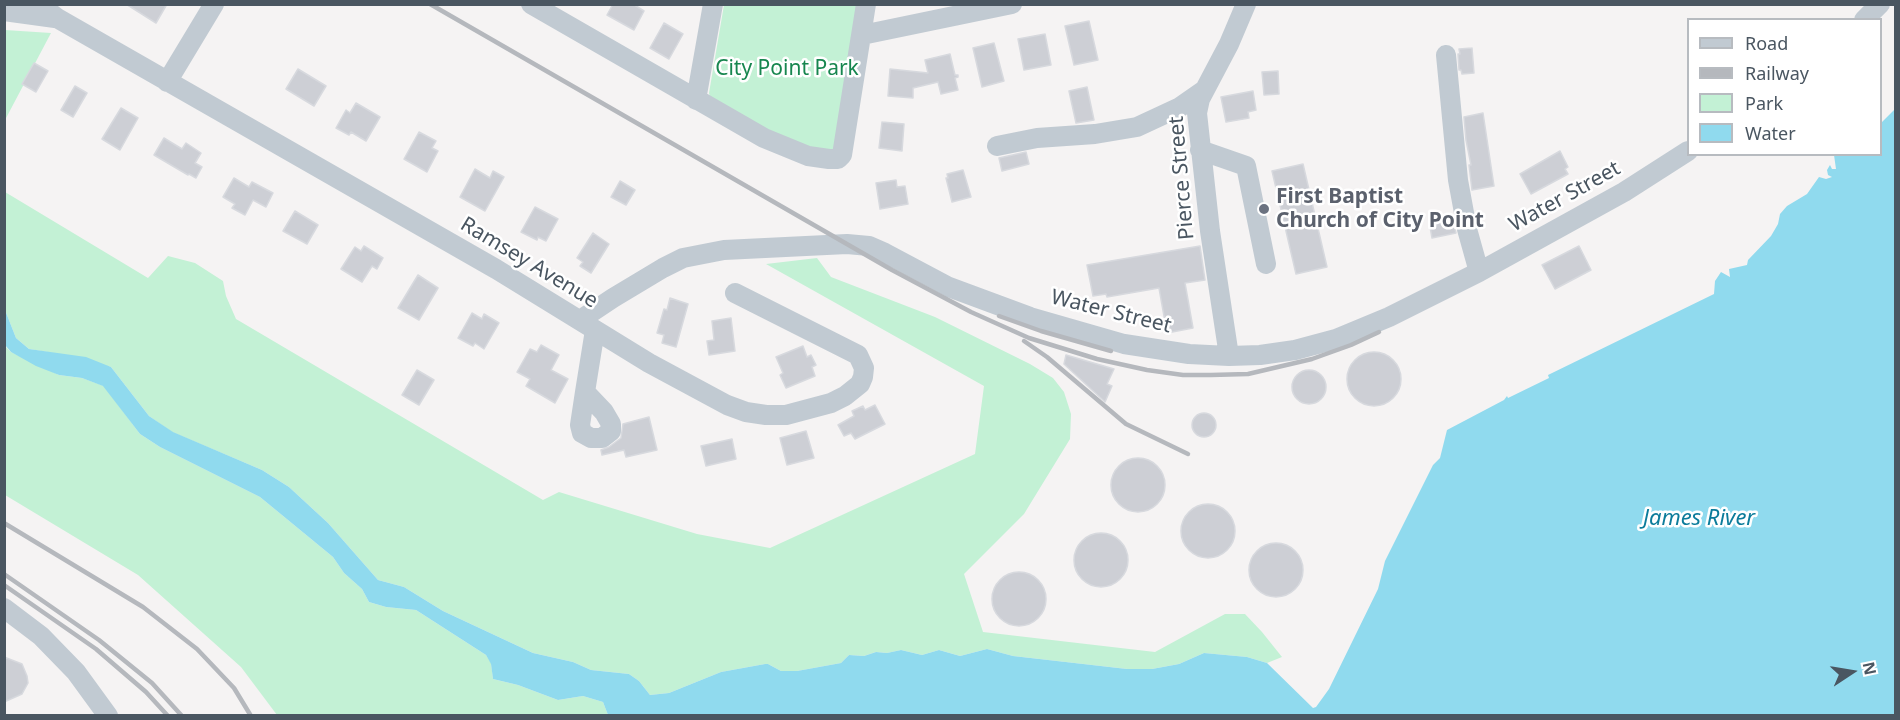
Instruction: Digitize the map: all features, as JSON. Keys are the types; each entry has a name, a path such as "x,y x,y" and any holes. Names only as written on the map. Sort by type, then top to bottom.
{"street":[{"name":"Ramsey Avenue","path":"39,4 57,18 496,269 649,363 727,405 746,412 786,415 831,403 845,396 860,384 864,368 858,355 735,294"},
{"path":"168,82 214,4"},
{"path":"531,4 696,100 783,147 808,156 828,159 838,159 842,155 866,4"},
{"path":"696,100 713,4"},
{"path":"862,35 1012,4"},
{"name":"Pierce Street","path":"1229,356 1200,150 1197,113 1203,91 1229,44 1246,4"},
{"path":"1866,18 1880,4"},
{"path":"4,11 57,18"},
{"path":"1446,55 1458,180 1467,229 1479,272"},
{"path":"997,146 1037,138 1123,130 1154,120 1180,107 1203,91"},
{"path":"1200,150 1246,166 1266,264"},
{"name":"Water Street","path":"587,325 633,286 683,258 724,250 847,244 868,246 949,287 1030,317 1124,344 1189,354 1229,356 1260,355 1295,350 1336,339 1389,317 1479,272 1624,192 1687,152"},
{"path":"585,392 587,325"},
{"path":"4,608 41,636 76,672 108,716"}],"green space":[{"name":"City Point Park","path":"724,5 862,5 840,144 832,151 825,154 777,136 711,102 709,93"},
{"path":"5,30 51,33 5,120"},
{"path":"5,192 148,278 168,256 195,263 223,281 226,296 236,319 543,500 559,492 697,534 770,548 975,454 984,386 766,264 817,258 831,277 935,317 1030,364 1053,378 1064,392 1071,414 1070,439 1024,514 964,574 983,632 1155,652 1225,614 1245,614 1282,657 1267,663 1247,657 1204,653 1179,664 1152,669 1127,669 1013,656 987,649 960,656 939,650 922,655 901,650 887,653 876,652 864,656 849,655 841,663 797,671 781,671 765,664 721,672 669,693 650,695 639,681 629,674 591,670 573,662 533,653 443,611 404,587 378,580 328,523 289,487 262,470 172,432 149,416 111,367 29,349 16,338 5,310"},
{"path":"4,345 11,352 59,375 82,378 104,386 140,434 160,447 260,497 333,557 344,573 362,589 369,602 386,607 416,610 486,655 491,663 493,679 518,685 558,700 583,696 603,702 608,715 277,715 241,667 138,575 5,495"}],"water":[{"name":"James River","path":"1895,109 1895,715 608,715 603,702 583,696 558,700 518,685 493,679 491,664 486,655 416,610 386,607 369,602 362,589 344,573 333,557 260,497 160,447 140,434 103,386 82,378 59,375 36,366 11,352 5,345 5,310 16,338 29,349 86,357 111,367 149,416 173,432 262,470 289,487 328,523 378,580 404,587 443,611 533,653 573,662 591,670 629,674 639,681 650,695 669,693 721,672 765,664 781,671 797,671 841,663 849,655 864,656 876,652 887,653 901,650 922,655 939,650 960,656 987,649 1013,656 1127,669 1152,669 1179,664 1204,653 1247,657 1267,663 1313,708 1329,689 1378,589 1385,561 1433,465 1440,458 1447,430 1504,400 1507,396 1508,398 1549,378 1548,375 1714,294 1715,281 1721,272 1730,277 1729,269 1747,265 1748,260 1771,236 1778,224 1780,214 1787,206 1807,194 1819,177 1826,179 1832,177 1828,175 1827,170 1830,165 1832,169 1836,169 1834,156 1882,156 1882,122"}],"building":[{"path":"126,4 167,4 156,23"},
{"path":"613,4 633,4 644,11 634,30 607,15"},
{"path":"1089,21 1098,60 1074,65 1065,26"},
{"path":"664,23 683,34 669,59 650,48"},
{"path":"1045,34 1051,65 1024,70 1018,39"},
{"path":"994,43 1004,81 982,87 973,48"},
{"path":"1472,48 1474,73 1462,74 1459,70 1459,49"},
{"path":"950,54 955,75 958,75 955,78 958,90 941,94 938,82 913,88 913,98 888,96 890,69 928,73 925,60"},
{"path":"34,63 48,71 36,92 22,84"},
{"path":"298,69 326,86 314,106 286,89"},
{"path":"1278,71 1279,94 1264,95 1262,72"},
{"path":"75,86 87,93 73,117 61,110"},
{"path":"1087,87 1094,120 1076,123 1069,91"},
{"path":"1253,91 1256,110 1248,112 1249,118 1226,122 1221,97"},
{"path":"356,103 380,117 366,141 351,132 349,135 336,128 346,110 350,113"},
{"path":"121,108 138,118 120,150 102,139"},
{"path":"1483,113 1494,186 1472,190 1464,117"},
{"path":"882,122 904,124 902,151 879,148"},
{"path":"419,132 436,141 432,148 438,151 427,172 404,159"},
{"path":"164,138 182,149 186,143 201,153 195,163 202,167 196,178 154,155"},
{"path":"1560,151 1568,167 1565,169 1568,174 1531,194 1520,174"},
{"path":"1026,152 1029,164 1002,171 999,158"},
{"path":"1303,164 1327,267 1296,274 1272,171"},
{"path":"475,169 490,178 493,171 504,177 485,211 460,197"},
{"path":"963,170 971,197 952,202 947,174"},
{"path":"234,178 249,187 252,182 273,193 266,207 253,200 245,215 232,208 235,204 223,197"},
{"path":"896,180 897,187 905,186 908,204 880,209 876,183"},
{"path":"620,181 635,190 626,205 611,197"},
{"path":"535,207 558,219 546,241 538,237 537,240 521,232"},
{"path":"295,211 318,225 307,244 283,231"},
{"path":"1452,216 1456,233 1432,238 1429,221"},
{"path":"593,233 609,244 591,273 580,266 583,262 577,258"},
{"path":"364,246 383,258 377,269 372,266 362,282 341,269 355,247 361,251"},
{"path":"1200,246 1205,280 1185,283 1193,328 1167,333 1159,288 1107,297 1106,294 1093,296 1087,265"},
{"path":"1579,246 1591,270 1555,289 1542,265"},
{"path":"418,275 438,288 419,320 398,308"},
{"path":"670,298 688,304 676,347 662,343 664,335 657,333"},
{"path":"472,313 482,319 484,314 499,323 484,349 475,343 473,346 458,338"},
{"path":"731,318 735,351 709,355 707,341 714,340 712,321"},
{"path":"541,345 559,355 551,370 568,379 555,403 526,386 530,379 517,372 530,349 537,352"},
{"path":"803,346 807,357 811,355 816,365 812,367 815,376 786,388 776,357"},
{"path":"1369,352 1379,352 1389,356 1397,364 1401,379 1397,394 1389,402 1379,406 1369,406 1359,402 1351,394 1347,384 1347,374 1351,364 1359,356"},
{"path":"1066,355 1114,369 1107,384 1112,386 1105,402 1064,364"},
{"path":"417,370 434,380 419,405 402,395"},
{"path":"1309,370 1321,375 1326,387 1321,399 1309,404 1297,399 1292,387 1297,375"},
{"path":"875,405 885,424 855,439 851,433 844,436 838,425 854,416 852,411 863,406 865,410"},
{"path":"1204,413 1213,416 1216,425 1213,434 1204,437 1195,434 1192,425 1195,416"},
{"path":"649,417 657,450 626,457 624,450 602,455 601,450 621,438 623,424"},
{"path":"806,431 814,458 787,465 780,438"},
{"path":"732,439 736,459 706,466 701,446"},
{"path":"1133,458 1143,458 1153,462 1161,470 1165,485 1161,500 1153,508 1143,512 1133,512 1123,508 1115,500 1111,490 1111,480 1115,470 1123,462"},
{"path":"1203,504 1213,504 1223,508 1231,516 1235,531 1231,546 1223,554 1213,558 1203,558 1193,554 1185,546 1181,536 1181,526 1185,516 1193,508"},
{"path":"1096,533 1106,533 1116,537 1124,545 1128,560 1124,575 1116,583 1106,587 1096,587 1086,583 1078,575 1074,565 1074,555 1078,545 1086,537"},
{"path":"1271,543 1281,543 1291,547 1299,555 1303,570 1299,585 1291,593 1281,597 1271,597 1261,593 1253,585 1249,575 1249,565 1253,555 1261,547"},
{"path":"1014,572 1024,572 1034,576 1042,584 1046,599 1042,614 1034,622 1024,626 1014,626 1004,622 996,614 992,604 992,594 996,584 1004,576"},
{"path":"4,657 22,664 28,683 22,694 4,702"}],"railway":[{"path":"430,4 892,270 971,312 1029,338 1097,359 1147,370 1183,375 1211,375 1248,374 1312,359 1379,332"},
{"path":"999,316 1111,351"},
{"path":"1024,341 1047,357 1126,424 1188,454"},
{"path":"4,523 143,607 197,649 234,688 251,716"},
{"path":"4,574 99,640 152,683 182,716"},
{"path":"4,585 96,649 146,692 168,716"}],"place":[{"name":"First Baptist Church of City Point","path":"1264,209"}]}
